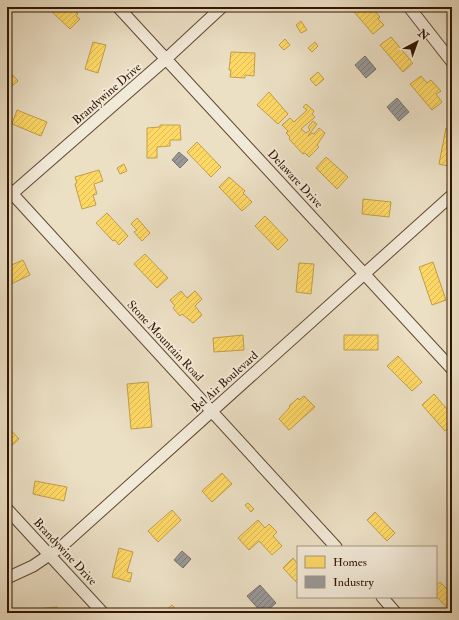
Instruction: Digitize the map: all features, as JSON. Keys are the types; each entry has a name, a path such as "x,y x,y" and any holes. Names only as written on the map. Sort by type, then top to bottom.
{"street":[{"name":"Delaware Drive","path":"118,7 366,274 452,369"},
{"name":"Brandywine Drive","path":"9,193 166,59 222,7"},
{"path":"409,7 452,62"},
{"name":"Stone Mountain Road","path":"9,193 335,546"},
{"name":"Bel Air Boulevard","path":"7,578 50,555 212,412 452,195"},
{"name":"Brandywine Drive","path":"7,509 104,613"},
{"path":"383,598 396,613"}],"building: Homes":[{"path":"51,7 71,7 78,14 76,16 80,19 70,29 49,9"},
{"path":"350,7 371,7 380,17 378,19 384,25 373,34"},
{"path":"301,21 307,30 301,33 296,25"},
{"path":"391,37 413,63 403,72 380,45"},
{"path":"285,39 290,45 284,50 279,45"},
{"path":"93,42 106,45 98,73 85,69"},
{"path":"315,42 318,46 312,52 308,48"},
{"path":"231,52 255,53 254,76 245,75 245,78 230,77 231,70 229,70"},
{"path":"7,69 18,81 8,89 7,88"},
{"path":"318,72 324,79 316,86 310,79"},
{"path":"421,76 427,83 431,80 441,91 436,94 442,102 432,110 410,84"},
{"path":"269,92 288,114 278,124 257,105"},
{"path":"306,104 314,111 312,114 315,117 301,129 306,133 310,130 308,127 313,121 317,124 308,136 312,133 314,134 319,128 325,133 317,145 319,147 309,157 305,153 303,154 289,139 290,137 286,133 288,131 282,125 290,118 294,122 307,110 303,107"},
{"path":"17,110 47,122 41,136 12,124"},
{"path":"160,125 180,125 181,140 170,140 170,146 157,147 157,158 147,158 147,128 160,127"},
{"path":"446,128 452,129 452,167 439,164"},
{"path":"197,142 221,167 211,177 187,152"},
{"path":"326,157 348,177 337,189 316,168"},
{"path":"124,164 127,171 120,174 117,168"},
{"path":"99,170 103,181 94,184 97,194 93,195 96,205 82,209 75,184 77,183 75,177"},
{"path":"229,177 245,191 243,193 252,202 242,211 219,187"},
{"path":"363,199 391,202 389,217 362,214"},
{"path":"107,213 128,236 119,245 115,240 113,241 96,223"},
{"path":"265,216 288,240 278,250 255,226"},
{"path":"137,218 150,233 142,241 134,232 137,230 131,224"},
{"path":"145,254 168,278 157,288 134,264"},
{"path":"23,260 30,275 7,286 7,267"},
{"path":"433,262 446,300 432,305 419,267"},
{"path":"299,263 314,264 311,294 296,292"},
{"path":"181,291 187,298 195,291 202,299 195,306 202,315 193,323 182,314 180,316 173,308 175,306 170,300"},
{"path":"452,302 452,312 447,307"},
{"path":"243,335 244,350 214,352 213,338"},
{"path":"344,335 378,335 378,350 344,350"},
{"path":"398,356 422,382 412,391 387,366"},
{"path":"148,382 152,427 131,429 127,384"},
{"path":"434,394 452,415 452,425 445,431 422,405"},
{"path":"304,396 315,407 289,430 279,419 290,407 289,406 298,398 299,400"},
{"path":"7,426 19,439 9,448 7,446"},
{"path":"222,473 232,484 212,502 202,491"},
{"path":"35,481 67,487 64,501 33,494"},
{"path":"248,503 254,509 251,512 245,505"},
{"path":"172,510 181,520 158,542 148,531"},
{"path":"375,512 395,533 387,541 367,520"},
{"path":"258,520 265,528 269,524 277,532 273,536 282,546 272,555 259,541 249,550 238,538"},
{"path":"119,548 133,552 127,572 132,573 130,582 112,577"},
{"path":"293,558 297,563 297,583 283,568"},
{"path":"440,582 452,594 452,613 437,597 437,585"},
{"path":"172,605 179,613 163,613"},
{"path":"57,607 58,613 27,613 27,610"}],"building: Industry":[{"path":"365,56 376,69 366,78 355,65"},
{"path":"397,98 409,112 399,121 387,107"},
{"path":"179,152 188,160 180,168 172,160"},
{"path":"182,551 191,559 183,568 174,560"},
{"path":"260,585 276,603 265,613 262,613 247,596"}]}
